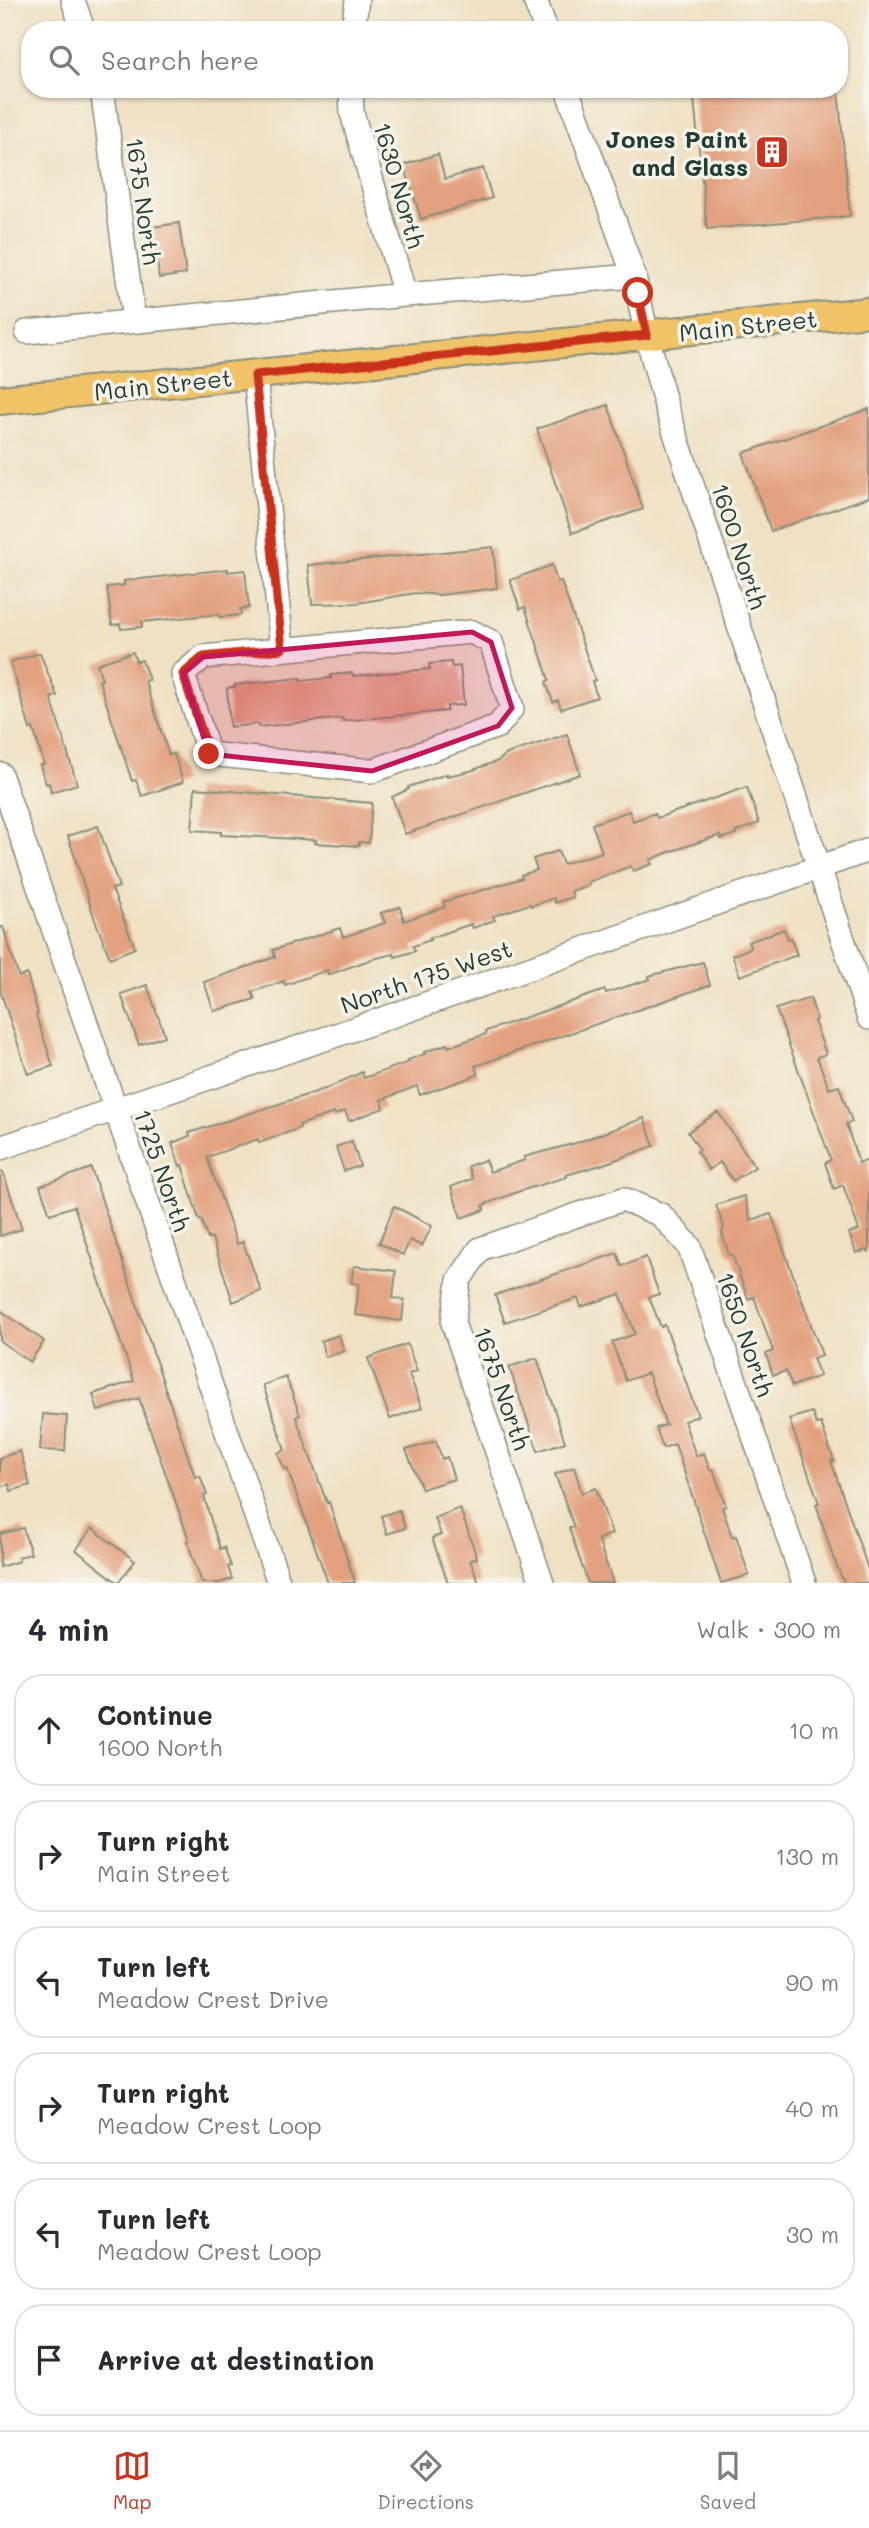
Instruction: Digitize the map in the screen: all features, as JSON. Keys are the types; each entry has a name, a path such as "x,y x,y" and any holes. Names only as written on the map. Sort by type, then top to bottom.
{"main road":[{"name":"Main Street","path":"0,400 869,312"}],"street":[{"path":"73,0 80,21"},
{"path":"354,21 357,0"},
{"path":"536,0 543,21"},
{"name":"1675 North","path":"103,98 134,321"},
{"name":"1630 North","path":"351,98 352,113 405,295"},
{"name":"1600 North","path":"570,98 634,276 666,406 869,1018"},
{"path":"27,332 405,295 634,276"},
{"path":"255,375 282,649"},
{"path":"472,632 491,642 512,708 498,726 372,771 209,754 183,674 203,657 282,649 472,632"},
{"name":"1725 North","path":"0,774 279,1583"},
{"name":"North 175 West","path":"0,1148 354,1029 869,850"},
{"name":"1650 North","path":"556,1221 623,1199 661,1215 688,1246 804,1583"},
{"name":"1675 North","path":"542,1583 453,1323 459,1280 480,1249 556,1221"}],"highlighted area":[{"path":"472,632 491,642 512,708 498,726 372,771 209,754 183,674 203,657"}],"building":[{"name":"Jones Paint and Glass","path":"694,98 839,98 850,216 707,229"},
{"path":"438,154 445,179 483,168 492,198 421,219 404,165"},
{"path":"179,223 186,274 159,278 153,227"},
{"path":"608,405 643,509 572,533 537,429"},
{"path":"869,409 869,497 771,531 743,453"},
{"path":"493,547 497,588 439,595 415,593 358,603 312,604 308,565"},
{"path":"552,565 557,582 561,581 595,680 592,681 597,697 561,709 558,700 553,702 546,682 549,680 525,607 520,609 510,580"},
{"path":"228,569 228,572 245,570 249,608 240,609 241,615 219,617 219,614 142,622 142,627 121,629 120,624 112,625 107,587 124,585 124,581"},
{"path":"133,652 136,662 142,660 149,680 145,681 169,755 174,754 183,782 142,796 136,780 132,781 99,681 102,680 97,664"},
{"path":"40,653 57,696 51,698 77,784 51,792 40,765 44,764 33,728 30,729 11,664"},
{"path":"451,662 452,667 460,666 464,705 447,706 447,711 343,721 342,718 259,727 259,724 230,727 227,688 235,685 300,678 300,681 331,678 331,675 352,673 353,676 430,669 429,664"},
{"path":"567,734 580,774 405,834 392,797 409,789 408,787 447,774 470,771 498,761 507,754"},
{"path":"747,787 759,823 735,832 736,834 721,839 720,835 669,852 650,860 652,864 633,871 631,866 588,882 589,885 571,891 573,897 555,903 554,898 531,906 530,904 493,916 495,920 473,928 471,924 430,938 413,946 415,951 395,957 394,954 372,959 328,975 327,970 285,985 284,981 252,992 255,999 214,1011 204,982 275,957 273,950 340,928 343,937 385,923 381,913 400,907 404,921 445,907 443,902 522,878 521,875 537,870 533,859 558,851 563,864 602,852 592,824 629,811 633,821 655,813 657,818"},
{"path":"195,788 372,803 369,843 359,842 359,846 315,843 316,840 221,835 221,832 192,830"},
{"path":"98,826 119,887 112,889 135,948 110,958 68,836"},
{"path":"0,927 3,927 19,977 27,974 38,1014 36,1015 53,1066 28,1074 0,990"},
{"path":"784,929 788,939 791,938 797,955 740,976 732,955 751,948 748,942"},
{"path":"703,962 710,985 475,1066 478,1075 420,1095 417,1086 381,1100 384,1108 349,1121 345,1111 335,1115 334,1113 259,1143 258,1139 207,1157 237,1244 243,1242 261,1291 233,1302 212,1238 208,1239 199,1220 182,1165 180,1166 172,1143 190,1136 189,1133 325,1089 362,1072 364,1078 409,1062 408,1060 425,1054 424,1052 447,1044 448,1047 605,990 606,993 650,979 649,976"},
{"path":"147,985 165,1036 139,1045 121,994"},
{"path":"810,998 817,1019 814,1021 826,1054 817,1057 829,1089 839,1086 852,1122 846,1124 859,1163 869,1160 869,1252 866,1250 856,1253 849,1233 859,1230 843,1185 834,1189 825,1163 831,1160 776,1009"},
{"path":"718,1112 755,1167 733,1181 720,1162 709,1170 688,1132"},
{"path":"644,1118 654,1146 520,1191 483,1205 484,1210 461,1218 451,1187 472,1179 468,1166 485,1160 490,1172 525,1160 524,1157 576,1143"},
{"path":"352,1141 360,1166 344,1171 336,1147"},
{"path":"91,1168 195,1477 200,1476 207,1495 204,1496 210,1517 220,1549 224,1547 231,1566 228,1567 232,1579 219,1583 202,1583 139,1398 98,1411 93,1394 134,1381 74,1206 50,1214 40,1186"},
{"path":"0,1172 3,1172 22,1229 0,1236"},
{"path":"744,1196 751,1220 771,1214 822,1355 813,1358 820,1376 792,1386 786,1371 773,1375 766,1354 773,1351 754,1297 748,1299 722,1233 724,1227 716,1205"},
{"path":"394,1206 432,1226 422,1246 410,1240 403,1255 379,1243"},
{"path":"617,1253 622,1266 646,1257 659,1294 649,1297 661,1327 665,1325 698,1416 684,1421 696,1456 704,1453 710,1470 713,1469 726,1506 722,1507 732,1537 736,1536 749,1575 721,1583 675,1444 663,1448 656,1428 666,1425 648,1373 626,1381 612,1342 635,1334 620,1294 581,1307 578,1298 505,1322 495,1295"},
{"path":"354,1266 396,1271 393,1298 404,1300 402,1321 355,1315 359,1284 351,1283"},
{"path":"0,1310 44,1341 30,1362 0,1341"},
{"path":"339,1335 344,1351 325,1357 321,1341"},
{"path":"407,1344 417,1371 409,1374 422,1408 390,1419 368,1358"},
{"path":"537,1358 565,1442 538,1451 509,1367"},
{"path":"286,1377 300,1415 296,1417 327,1503 329,1502 355,1583 328,1583 287,1468 284,1469 278,1453 285,1450 263,1385"},
{"path":"812,1412 816,1424 821,1423 834,1461 831,1461 869,1572 869,1583 844,1583 833,1557 816,1504 819,1503 789,1419"},
{"path":"43,1414 67,1416 65,1451 40,1450"},
{"path":"436,1441 442,1459 447,1457 454,1479 422,1489 406,1450"},
{"path":"20,1451 30,1485 11,1491 9,1484 0,1487 0,1458"},
{"path":"574,1467 582,1493 596,1488 612,1534 598,1539 613,1583 588,1583 569,1528 574,1527 555,1474"},
{"path":"460,1508 477,1558 470,1560 479,1583 448,1583 432,1538 441,1535 435,1518"},
{"path":"399,1510 405,1528 387,1534 381,1516"},
{"path":"23,1528 31,1554 18,1557 19,1561 0,1567 0,1534"},
{"path":"92,1528 135,1561 118,1583 76,1550"}],"place":[{"name":"Jones Paint and Glass","path":"772,152"}],"route":[{"path":"209,754 183,674 203,657 282,649 255,375 647,335 638,293"}]}
